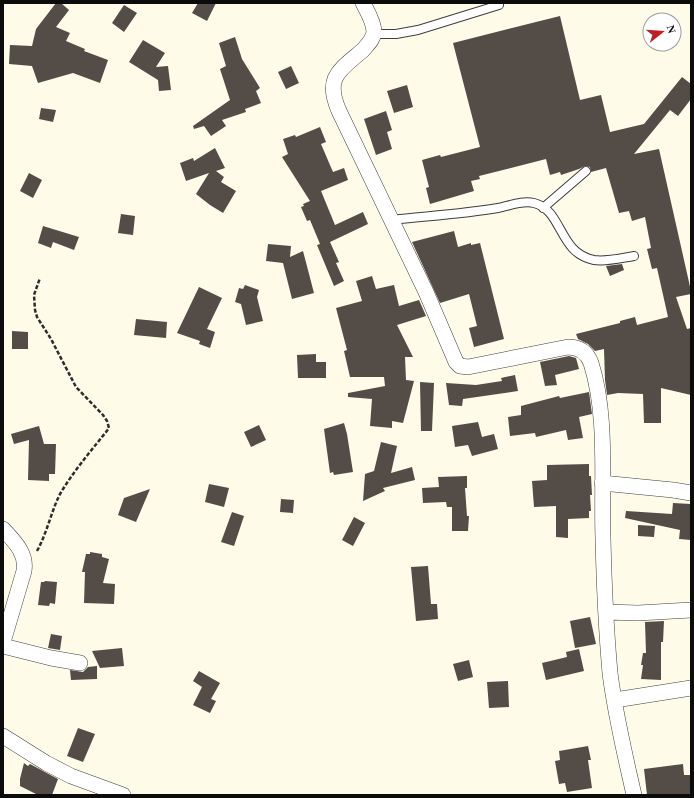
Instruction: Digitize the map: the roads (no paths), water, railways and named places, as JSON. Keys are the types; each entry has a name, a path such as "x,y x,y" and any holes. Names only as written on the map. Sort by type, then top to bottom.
{"street":[{"path":"363,3 372,23 374,34 371,42 337,73 333,90 337,106 426,292 456,362 459,365 468,367 568,347 581,349 586,354 590,362 599,398 601,432 602,538 610,674 625,756 634,795"},
{"path":"602,483 691,493"},
{"path":"3,529 19,548 25,565 3,642"},
{"path":"606,612 638,613 691,610"},
{"path":"3,646 51,658 80,663"},
{"path":"615,700 691,688"},
{"path":"3,736 70,776 123,795"}],"lane":[{"path":"374,34 396,34 418,30 499,5"},
{"path":"543,208 586,171"},
{"path":"391,220 490,209 528,202 537,204 554,218 562,234 574,250 585,257 595,260 604,260 634,256"}]}
